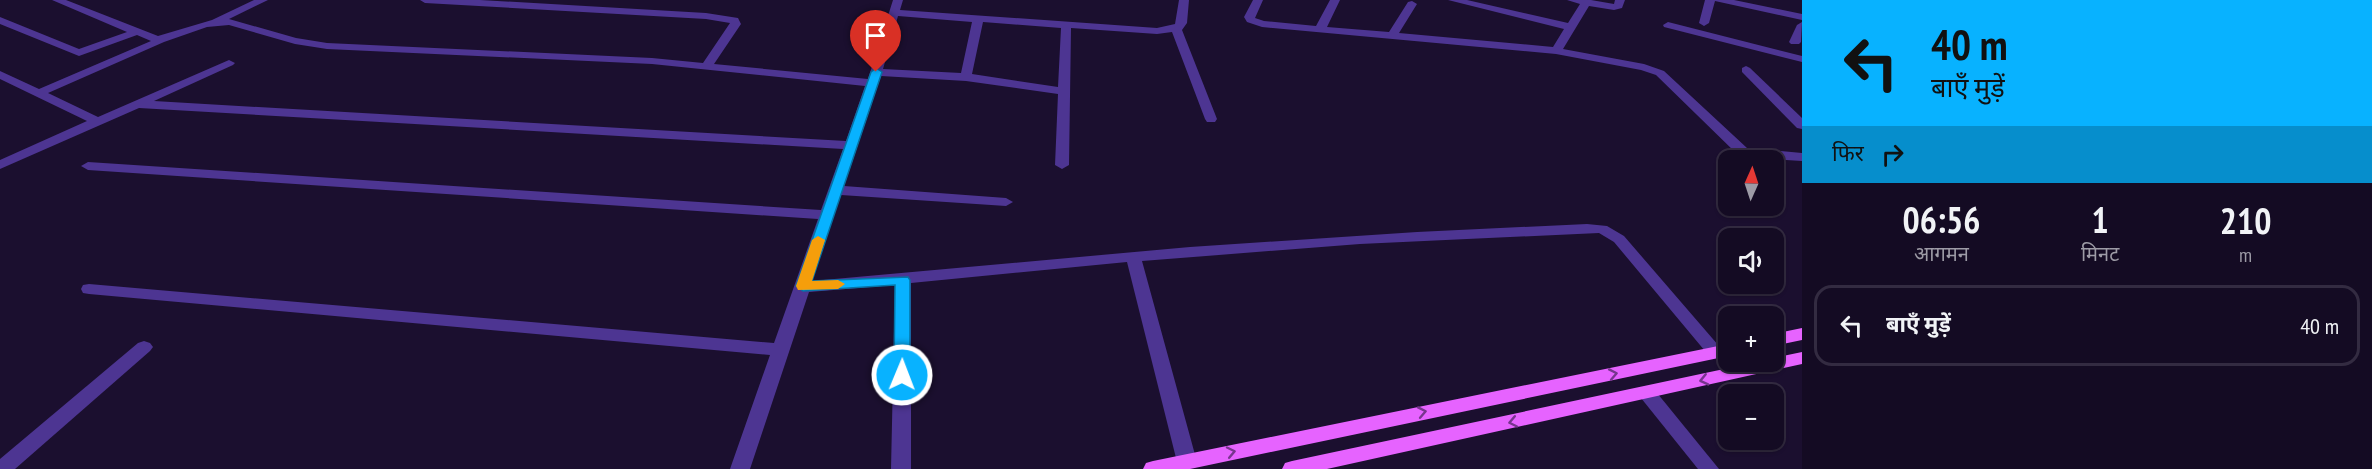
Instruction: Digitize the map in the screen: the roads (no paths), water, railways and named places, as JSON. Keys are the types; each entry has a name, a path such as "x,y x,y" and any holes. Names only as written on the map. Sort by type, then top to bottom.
{"main road":[{"path":"1784,338 1802,334"},
{"path":"1153,469 1718,353"},
{"path":"1292,469 1802,358"}],"street":[{"path":"57,0 158,40"},
{"path":"39,93 148,48 158,40 212,23 263,0"},
{"path":"425,0 706,16 734,20 736,24 706,67"},
{"path":"740,469 874,77 898,0"},
{"path":"894,13 1157,31 1176,28 1182,23 1184,0"},
{"path":"1258,0 1249,17 1256,22 1556,51 1654,70 1742,151 1752,154 1802,158"},
{"path":"1320,29 1335,0"},
{"path":"1453,0 1571,27"},
{"path":"1572,0 1614,7 1618,6 1620,0"},
{"path":"1704,23 1710,0"},
{"path":"1719,0 1802,17"},
{"path":"1556,51 1586,3"},
{"path":"1392,36 1412,4"},
{"path":"0,20 79,53 136,32"},
{"path":"966,76 978,20"},
{"path":"212,23 229,22 327,46 615,59 874,77 966,76 1064,91"},
{"path":"1795,42 1802,25"},
{"path":"1062,165 1066,26"},
{"path":"1668,26 1802,59"},
{"path":"1176,28 1211,119"},
{"path":"4,159 99,122 230,63"},
{"path":"1746,70 1800,121"},
{"path":"0,75 99,122"},
{"path":"140,104 851,145"},
{"path":"88,165 396,188 827,215"},
{"path":"835,190 1006,202"},
{"path":"803,286 903,280 1320,241 1602,229 1619,239 1718,348"},
{"path":"1133,257 1187,462"},
{"path":"901,469 903,280"},
{"path":"89,290 782,350"},
{"path":"2,469 144,347"},
{"path":"1647,393 1709,469"}]}
